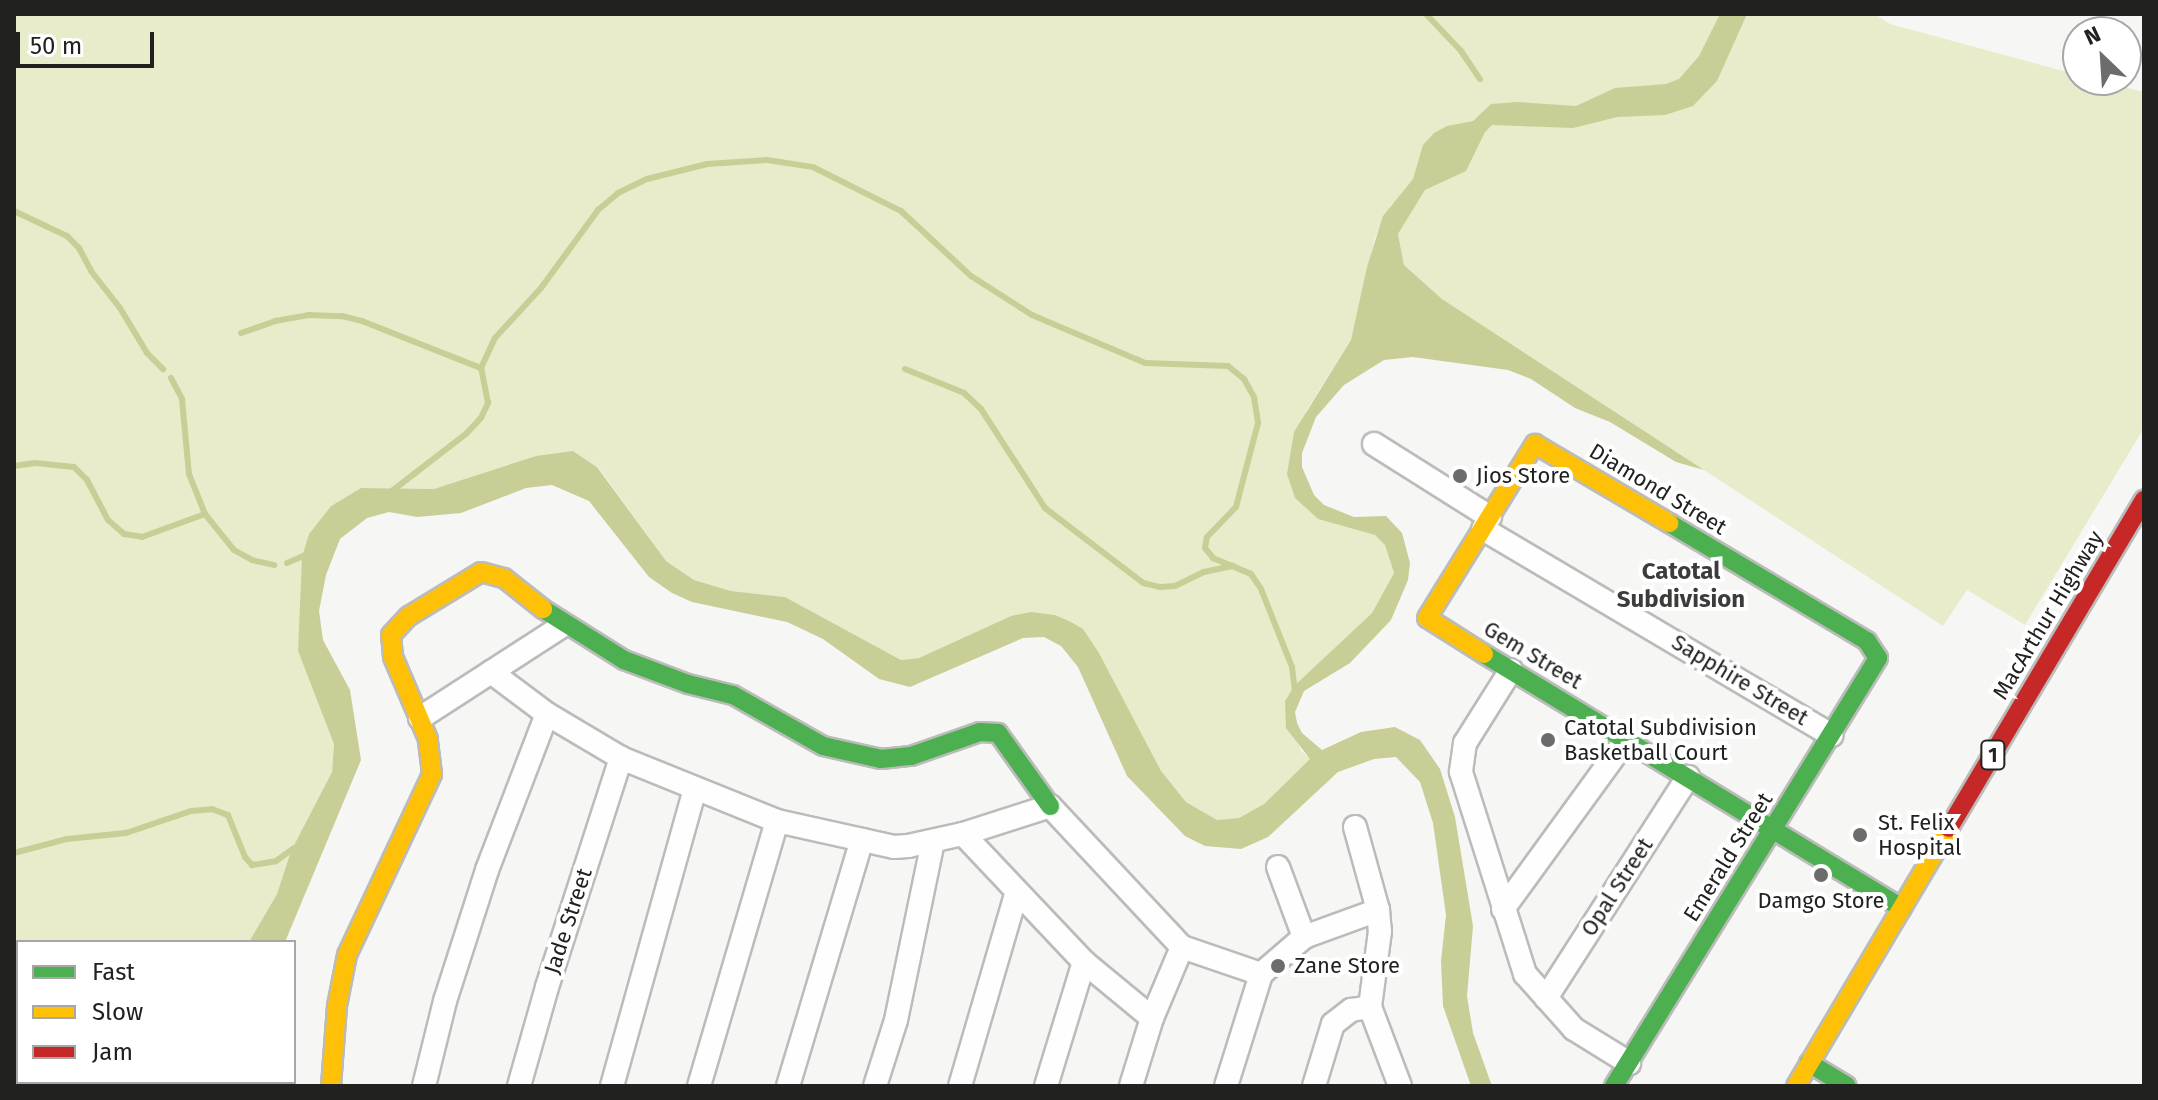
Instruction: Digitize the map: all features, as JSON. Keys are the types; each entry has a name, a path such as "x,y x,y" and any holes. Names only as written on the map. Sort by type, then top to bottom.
{"main road":[{"name":"Diamond Street","path":"1486,523 1535,444 1867,641 1876,652"},
{"name":"MacArthur Highway","path":"1796,1086 2144,499"},
{"name":"Gem Street","path":"1486,523 1427,618 1902,908"},
{"path":"331,1086 337,1006 347,955 432,774 432,755 390,646 391,635 409,616 472,577 490,571 504,578 564,625 647,671 733,695 823,746 881,759 911,756 972,734 998,733 1050,806"},
{"name":"Emerald Street","path":"1614,1086 1875,665 1876,652"},
{"path":"1809,1063 1847,1086"}],"street":[{"name":"Sapphire Street","path":"1374,444 1486,523 1832,735"},
{"path":"420,718 564,625"},
{"path":"1511,670 1465,743 1461,772 1525,974 1574,1029 1629,1063"},
{"path":"491,672 547,714 621,758 777,821 894,847 933,842 1050,806 1182,947 1261,974"},
{"path":"424,1086 445,1001 487,870 547,714"},
{"path":"1503,909 1626,740"},
{"name":"Jade Street","path":"519,1086 547,987 621,758"},
{"name":"Opal Street","path":"1546,998 1688,777"},
{"path":"612,1086 695,788"},
{"path":"699,1086 777,821"},
{"path":"1355,827 1378,910 1379,947 1370,1007 1400,1086"},
{"path":"963,834 1016,894 1084,962 1152,1018"},
{"path":"788,1086 862,840"},
{"path":"875,1086 896,1020 933,842"},
{"path":"1278,867 1304,937"},
{"path":"960,1086 1016,894"},
{"path":"1226,1086 1261,974 1304,937 1378,910"},
{"path":"1131,1086 1152,1018 1182,947"},
{"path":"1046,1086 1084,962"},
{"path":"1314,1086 1333,1024 1351,1010 1370,1007"}],"shaded area":[{"path":"14,14 1874,14 1890,24 2062,71 2062,96 2142,96 2144,92 2144,428 2025,625 1967,590 1943,626 1442,299 1404,265 1398,234 1406,219 1392,203 1375,238 1351,340 1306,411 1295,498 1318,519 1375,535 1385,545 1394,573 1372,613 1294,686 1285,701 1301,751 1311,759 1264,804 1239,818 1217,820 1186,802 1161,772 1099,653 1011,616 919,658 901,660 785,597 731,591 694,580 666,561 598,467 573,451 434,489 361,488 331,506 309,534 298,651 334,744 332,772 291,851 277,894 250,940 16,940 16,1084 178,1084 14,1086"},
{"path":"1720,14 1747,14 1717,81 1693,106 1665,115 1617,117 1573,128 1492,125 1485,132 1466,171 1425,190 1398,234 1404,265 1442,299 1704,470 1676,462 1610,422 1575,408 1531,379 1508,370 1413,357 1384,360 1344,385 1316,417 1302,453 1302,467 1314,495 1324,505 1354,517 1386,516 1402,533 1410,563 1408,580 1391,620 1350,663 1304,691 1295,712 1297,723 1302,733 1322,750 1361,732 1395,727 1420,740 1440,769 1455,817 1473,926 1467,996 1473,1033 1492,1086 1471,1086 1443,1006 1441,961 1446,915 1433,823 1420,782 1396,757 1374,759 1338,772 1268,837 1241,849 1205,846 1185,836 1127,776 1078,667 1061,646 1044,637 1023,638 910,687 879,679 823,639 787,622 692,602 672,593 649,577 589,501 552,485 526,488 461,513 417,517 389,512 367,518 340,539 326,575 319,611 323,640 350,690 361,760 286,940 250,940 277,894 291,851 332,772 334,744 298,651 302,557 309,534 331,506 361,488 434,489 536,456 573,451 597,467 666,561 694,580 731,591 785,597 901,660 919,658 1011,616 1031,612 1055,615 1071,622 1083,629 1099,653 1161,771 1186,802 1217,820 1239,818 1264,804 1310,759 1286,728 1285,701 1294,686 1372,613 1394,573 1385,545 1375,535 1318,519 1295,498 1287,474 1294,432 1351,340 1367,267 1383,216 1413,179 1423,145 1434,133 1447,126 1473,121 1491,104 1517,102 1576,106 1615,88 1666,84 1679,79 1699,56"}],"waterway":[{"path":"1426,14 1461,51 1480,79"},
{"path":"388,494 466,434 481,418 488,403 481,368 495,338 541,288 598,210 618,193 647,179 707,164 767,160 813,167 901,211 971,276 1032,315 1145,363 1228,366 1244,379 1254,397 1258,423 1236,507 1207,537 1205,548 1213,558 1251,574 1261,589 1292,667 1295,692"},
{"path":"14,211 67,236 79,248 91,271 120,308 147,353 163,369"},
{"path":"241,333 275,321 308,315 342,316 481,368"},
{"path":"905,369 964,393 981,409 1045,508 1143,583 1175,586 1204,572 1233,566"},
{"path":"171,378 182,399 189,474 205,514 234,550 252,560 274,565"},
{"path":"14,466 35,463 74,467 87,480 108,520 124,534 142,537 205,514"},
{"path":"287,563 306,555"},
{"path":"14,853 67,839 126,833 191,811 212,809 228,815 245,857 252,865 276,861 294,848"}],"traffic: fast":[{"path":"1614,1086 1878,658 1867,641 1669,523"},
{"path":"543,609 624,660 688,684 733,695 823,746 881,759 911,756 980,732 998,733 1050,806"},
{"path":"1484,654 1902,908"},
{"path":"1809,1063 1847,1086"}],"traffic: slow":[{"path":"1484,654 1427,618 1535,444 1669,523"},
{"path":"331,1086 337,1006 347,955 432,774 428,739 393,657 391,635 409,616 481,572 504,578 543,609"},
{"path":"1796,1086 1949,828"}],"traffic: jam":[{"path":"1949,828 2144,499"}],"place":[{"name":"Jios Store","path":"1460,476"},
{"name":"Catotal Subdivision Basketball Court","path":"1548,740"},
{"name":"St. Felix Hospital","path":"1860,835"},
{"name":"Damgo Store","path":"1821,875"},
{"name":"Zane Store","path":"1278,966"}],"district":[{"name":"Catotal Subdivision","path":"1681,586"}]}
